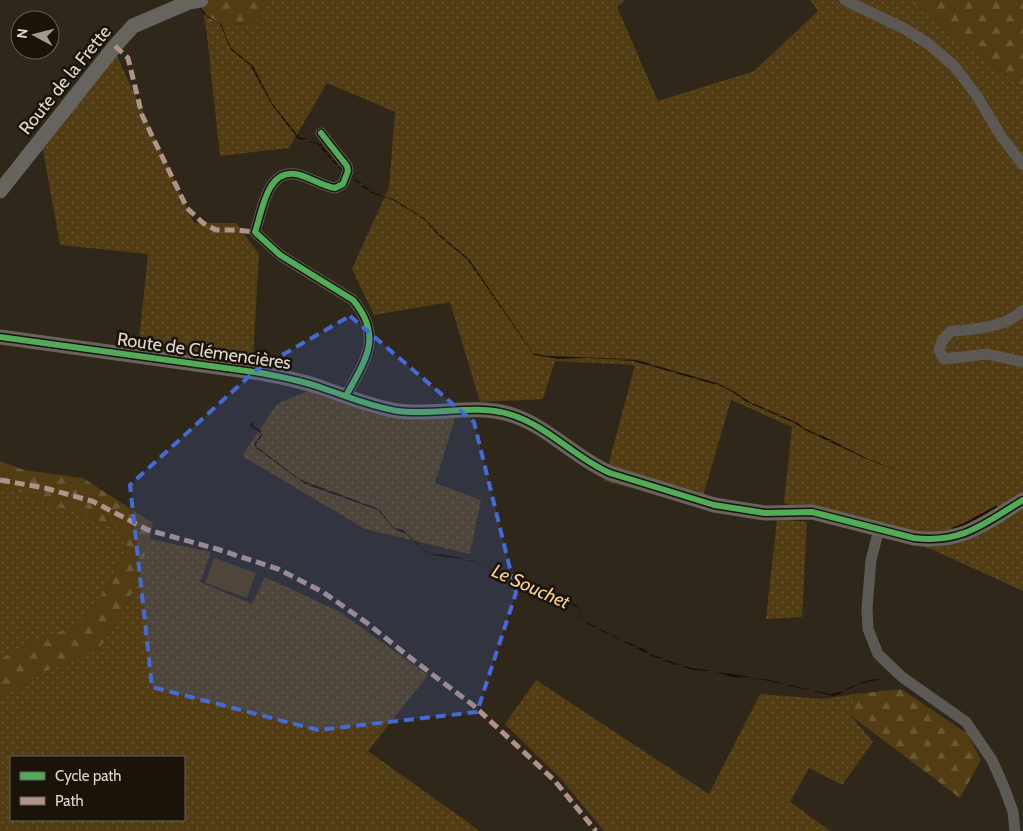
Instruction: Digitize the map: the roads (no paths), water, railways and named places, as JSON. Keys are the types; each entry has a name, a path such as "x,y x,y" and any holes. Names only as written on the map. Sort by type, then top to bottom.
{"street":[{"name":"Route de la Frette","path":"0,191 114,46 133,26 189,2 201,0"},
{"path":"845,0 905,29 930,45 955,67 977,96 1001,136 1023,165"},
{"path":"321,133 347,166 348,171 343,184 335,188 296,174 281,176 270,186 255,232 280,254 353,300 368,321 369,352 346,396"},
{"path":"1023,310 1019,314 996,325 951,331 942,342 939,350 944,359 988,354 1023,362"},
{"name":"Route de Clémencières","path":"0,338 262,373 296,380 380,407 406,412 479,410 504,413 539,427 596,467 714,505 765,513 812,512 914,538 946,539 970,532 1023,500"},
{"path":"879,529 871,560 867,609 868,629 878,654 902,677 966,722 992,760 1004,786 1012,806 1015,831"}],"waterway":[{"name":"Le Souchet","path":"253,423 251,426 260,431"},
{"path":"953,529 996,507"},
{"name":"Le Souchet","path":"523,583 555,596"}]}
